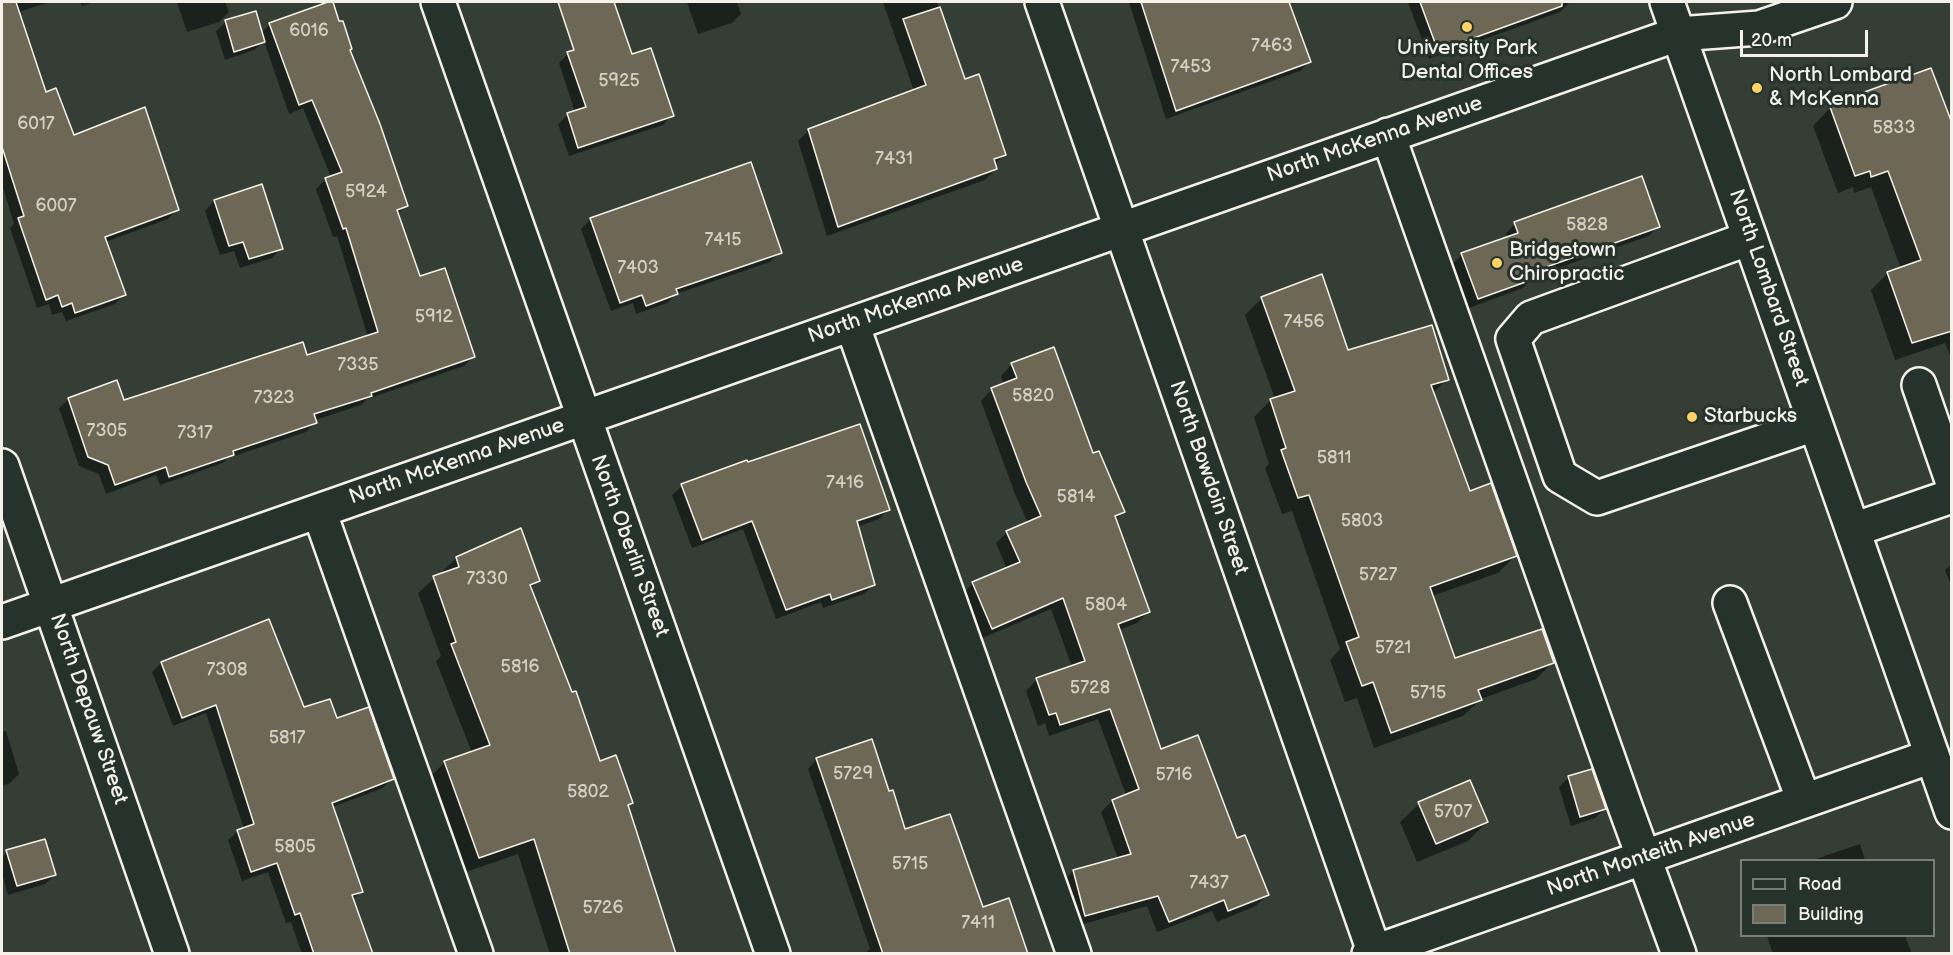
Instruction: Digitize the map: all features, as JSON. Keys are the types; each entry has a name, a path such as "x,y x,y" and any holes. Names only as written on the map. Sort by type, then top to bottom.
{"street":[{"name":"North Oberlin Street","path":"438,2 773,954"},
{"name":"North Bowdoin Street","path":"1042,2 1373,953"},
{"name":"North Lombard Street","path":"1667,2 1952,812"},
{"name":"North McKenna Avenue","path":"2,622 1678,34 1759,28 1835,2"},
{"path":"1388,135 1679,954"},
{"path":"1750,238 1531,318 1513,339 1560,476 1597,498 1815,424"},
{"path":"852,324 1074,954"},
{"path":"1919,385 1952,480"},
{"name":"North Depauw Street","path":"2,466 172,954"},
{"path":"1853,530 1952,496"},
{"path":"319,511 476,954"},
{"path":"1730,603 1804,801"},
{"name":"North Monteith Avenue","path":"1373,953 1881,776 1932,756"}],"building":[{"path":"2,2 16,2 46,92 56,88 74,135 145,107 179,210 105,237 126,295 75,313 72,303 62,307 58,295 46,300 18,218 24,216 2,147"},
{"path":"333,2 339,21 343,21 352,49 350,50 380,124 408,206 397,210 420,276 445,268 475,357 371,393 372,396 314,414 317,423 233,451 234,455 169,477 166,467 115,485 108,465 88,457 68,398 117,380 124,400 303,342 307,355 378,332 346,228 343,229 325,178 342,172 312,100 299,105 269,23"},
{"path":"558,2 614,2 632,54 651,48 674,116 578,148 567,113 586,107 567,52 574,50"},
{"path":"1141,2 1289,2 1311,62 1176,111"},
{"name":"University Park Dental Offices","path":"1420,2 1562,2 1562,6 1438,51"},
{"path":"940,7 965,79 979,74 1006,155 994,159 997,169 838,227 808,129 926,85 903,19"},
{"path":"256,11 265,42 234,52 225,20"},
{"path":"1931,68 1952,123 1952,331 1912,343 1887,272 1921,260 1888,171 1871,177 1870,171 1855,176 1830,107 1847,102 1845,99"},
{"path":"751,162 782,253 676,289 678,294 646,306 642,295 620,303 590,218"},
{"path":"1642,176 1660,227 1532,272 1534,279 1478,299 1461,253 1518,233 1514,222"},
{"path":"262,184 283,249 249,259 243,242 229,246 214,200"},
{"path":"1322,274 1348,350 1432,325 1449,380 1431,385 1470,491 1491,483 1517,556 1430,587 1455,658 1542,629 1554,663 1478,690 1482,700 1391,733 1373,682 1362,686 1346,642 1359,637 1309,495 1298,498 1281,450 1286,448 1270,399 1295,391 1261,297"},
{"path":"1054,347 1093,453 1099,451 1125,512 1115,516 1150,612 1118,624 1161,749 1198,735 1237,838 1245,835 1269,895 1228,911 1224,900 1169,922 1158,896 1085,916 1073,870 1131,854 1112,800 1139,789 1110,709 1060,725 1056,713 1049,715 1036,678 1085,661 1063,598 992,629 972,582 1020,562 1006,531 1041,516 991,388 1017,378 1011,363"},
{"path":"860,424 890,510 857,521 875,585 832,600 830,594 786,610 752,521 702,540 681,484"},
{"path":"521,528 540,581 530,585 572,692 576,691 600,761 616,755 633,803 628,805 676,954 570,954 534,839 479,858 444,761 490,745 451,644 456,642 433,576 459,567 456,557"},
{"path":"269,619 304,707 330,699 337,718 369,707 394,779 332,803 363,892 352,895 373,954 314,954 300,913 295,915 277,863 251,872 237,830 254,824 216,705 182,718 161,662"},
{"path":"872,739 889,791 893,790 905,829 950,814 983,907 1009,898 1028,954 883,954 816,758"},
{"path":"1592,769 1606,809 1580,817 1568,776"},
{"path":"1470,780 1488,822 1436,844 1418,802"},
{"path":"45,839 56,875 17,886 6,850"}],"place":[{"name":"University Park Dental Offices","path":"1467,27"},
{"name":"North Lombard & McKenna","path":"1757,88"},
{"name":"Bridgetown Chiropractic","path":"1497,263"},
{"name":"Starbucks","path":"1692,417"}]}
